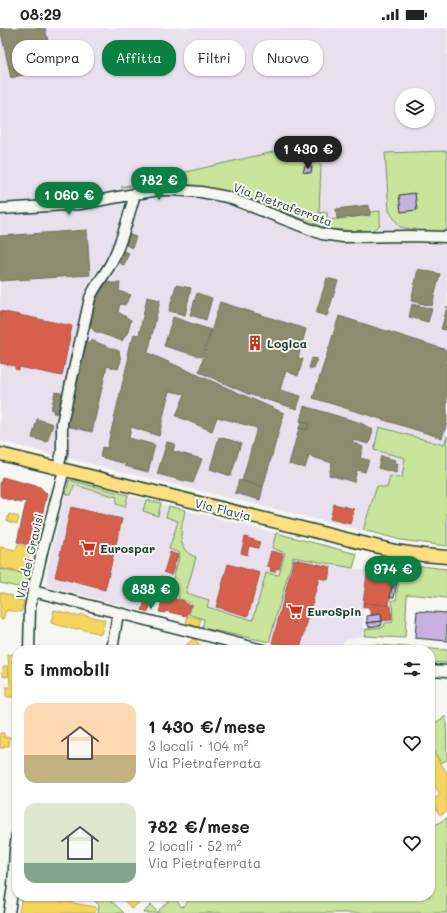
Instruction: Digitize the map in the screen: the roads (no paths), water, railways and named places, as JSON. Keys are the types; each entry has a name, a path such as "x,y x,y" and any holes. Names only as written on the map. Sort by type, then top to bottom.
{"main road":[{"name":"Via Flavia","path":"0,454 395,551 447,557"}],"street":[{"name":"Via Pietraferrata","path":"0,209 80,204 159,190 173,190 201,192 227,197 322,234 365,238 408,236 447,237"},
{"path":"61,469 62,423 90,298 94,289 107,273 123,238 135,194"},
{"name":"Via dei Gravisi","path":"29,645 30,608 33,591 61,469"},
{"path":"33,591 243,645"},
{"path":"113,645 118,613"},
{"path":"435,670 447,671"},
{"path":"9,913 12,893"}],"place":[{"name":"Logica","path":"255,343"},
{"name":"Eurospar","path":"88,548"},
{"name":"EuroSpin","path":"295,611"}]}
